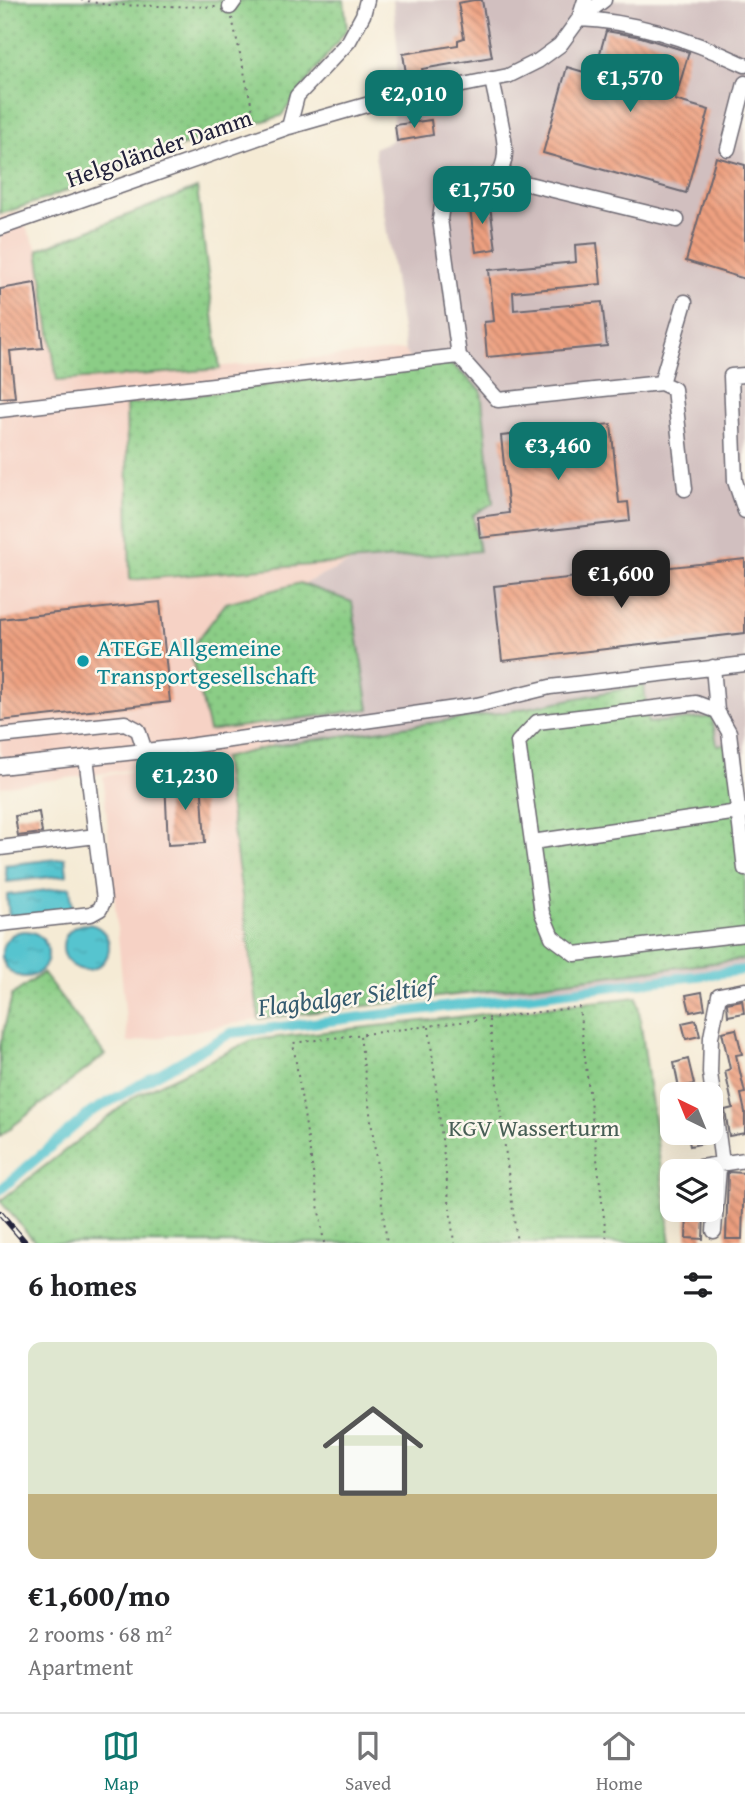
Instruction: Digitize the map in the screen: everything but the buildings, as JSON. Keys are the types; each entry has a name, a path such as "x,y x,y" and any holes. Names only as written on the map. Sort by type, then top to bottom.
{"street":[{"path":"289,127 297,96 349,41 368,0"},
{"path":"579,19 584,0"},
{"path":"579,19 604,0"},
{"path":"579,19 609,20 708,48 745,65"},
{"name":"Helgoländer Damm","path":"0,229 259,136 373,103 508,76 538,61 560,45 579,19"},
{"path":"492,79 506,153 501,170 489,183 454,193 443,203 440,219 459,356 498,400 661,383 674,389 685,489"},
{"path":"728,149 745,83"},
{"path":"501,170 512,180 677,220"},
{"path":"661,383 685,302"},
{"path":"0,410 459,356"},
{"path":"745,375 731,376 734,481 745,511"},
{"path":"0,767 181,747 477,705 550,687 745,664"},
{"path":"713,667 717,711 729,732 742,811 745,869"},
{"path":"717,711 696,703 537,722 518,742 542,913 551,937 575,954 745,934"},
{"path":"0,736 125,723 138,730 145,751"},
{"path":"0,924 91,914 100,909 104,900 86,757"},
{"path":"532,842 742,811"},
{"path":"0,848 96,836"},
{"path":"721,1159 710,1073 711,1037 719,995 745,990"},
{"path":"723,1163 745,1160"},
{"path":"714,1231 715,1222"}],"path":[{"path":"81,0 108,5 233,4 259,136"},
{"path":"324,1243 293,1043 579,1007 607,1243"},
{"path":"489,1018 517,1243"},
{"path":"429,1026 454,1243"},
{"path":"360,1035 387,1243"}],"shaded area":[{"path":"393,0 745,0 745,973 304,1009 273,747 251,607 476,507 405,350 374,148 391,141 398,54"},
{"path":"18,212 38,250 57,381 405,350 476,507 251,607 273,746 223,758 259,1019 128,1043 103,776 167,765 0,787 0,217"}],"green space":[{"path":"0,0 344,0 347,29 281,116 154,154 48,198 0,214"},
{"path":"197,188 220,369 57,381 38,250"},
{"path":"450,363 481,390 493,503 473,515 479,551 130,580 126,405 407,365"},
{"path":"300,583 352,602 369,709 209,731 190,650 226,603"},
{"path":"644,685 648,723 712,717 717,745 738,743 745,778 745,959 259,1019 223,758 273,746 506,712"},
{"path":"43,973 105,1055 0,1136 0,1046 12,995"},
{"name":"KGV Wasserturm","path":"637,997 660,1163 660,1222 668,1222 671,1243 36,1243 0,1201 135,1096 252,1040"}],"water":[{"path":"65,858 67,875 7,882 5,865"},
{"path":"70,887 73,911 9,918 7,895"},
{"path":"86,924 103,930 109,947 103,964 86,970 69,964 63,947 69,930"},
{"path":"25,931 41,938 48,954 41,970 25,977 9,970 2,954 9,938"}],"waterway":[{"name":"Flagbalger Sieltief","path":"0,1190 91,1112 231,1033 745,970"}],"railway":[{"path":"0,1213 26,1243"}],"place":[{"name":"ATEGE Allgemeine Transportgesellschaft","path":"83,661"}]}
